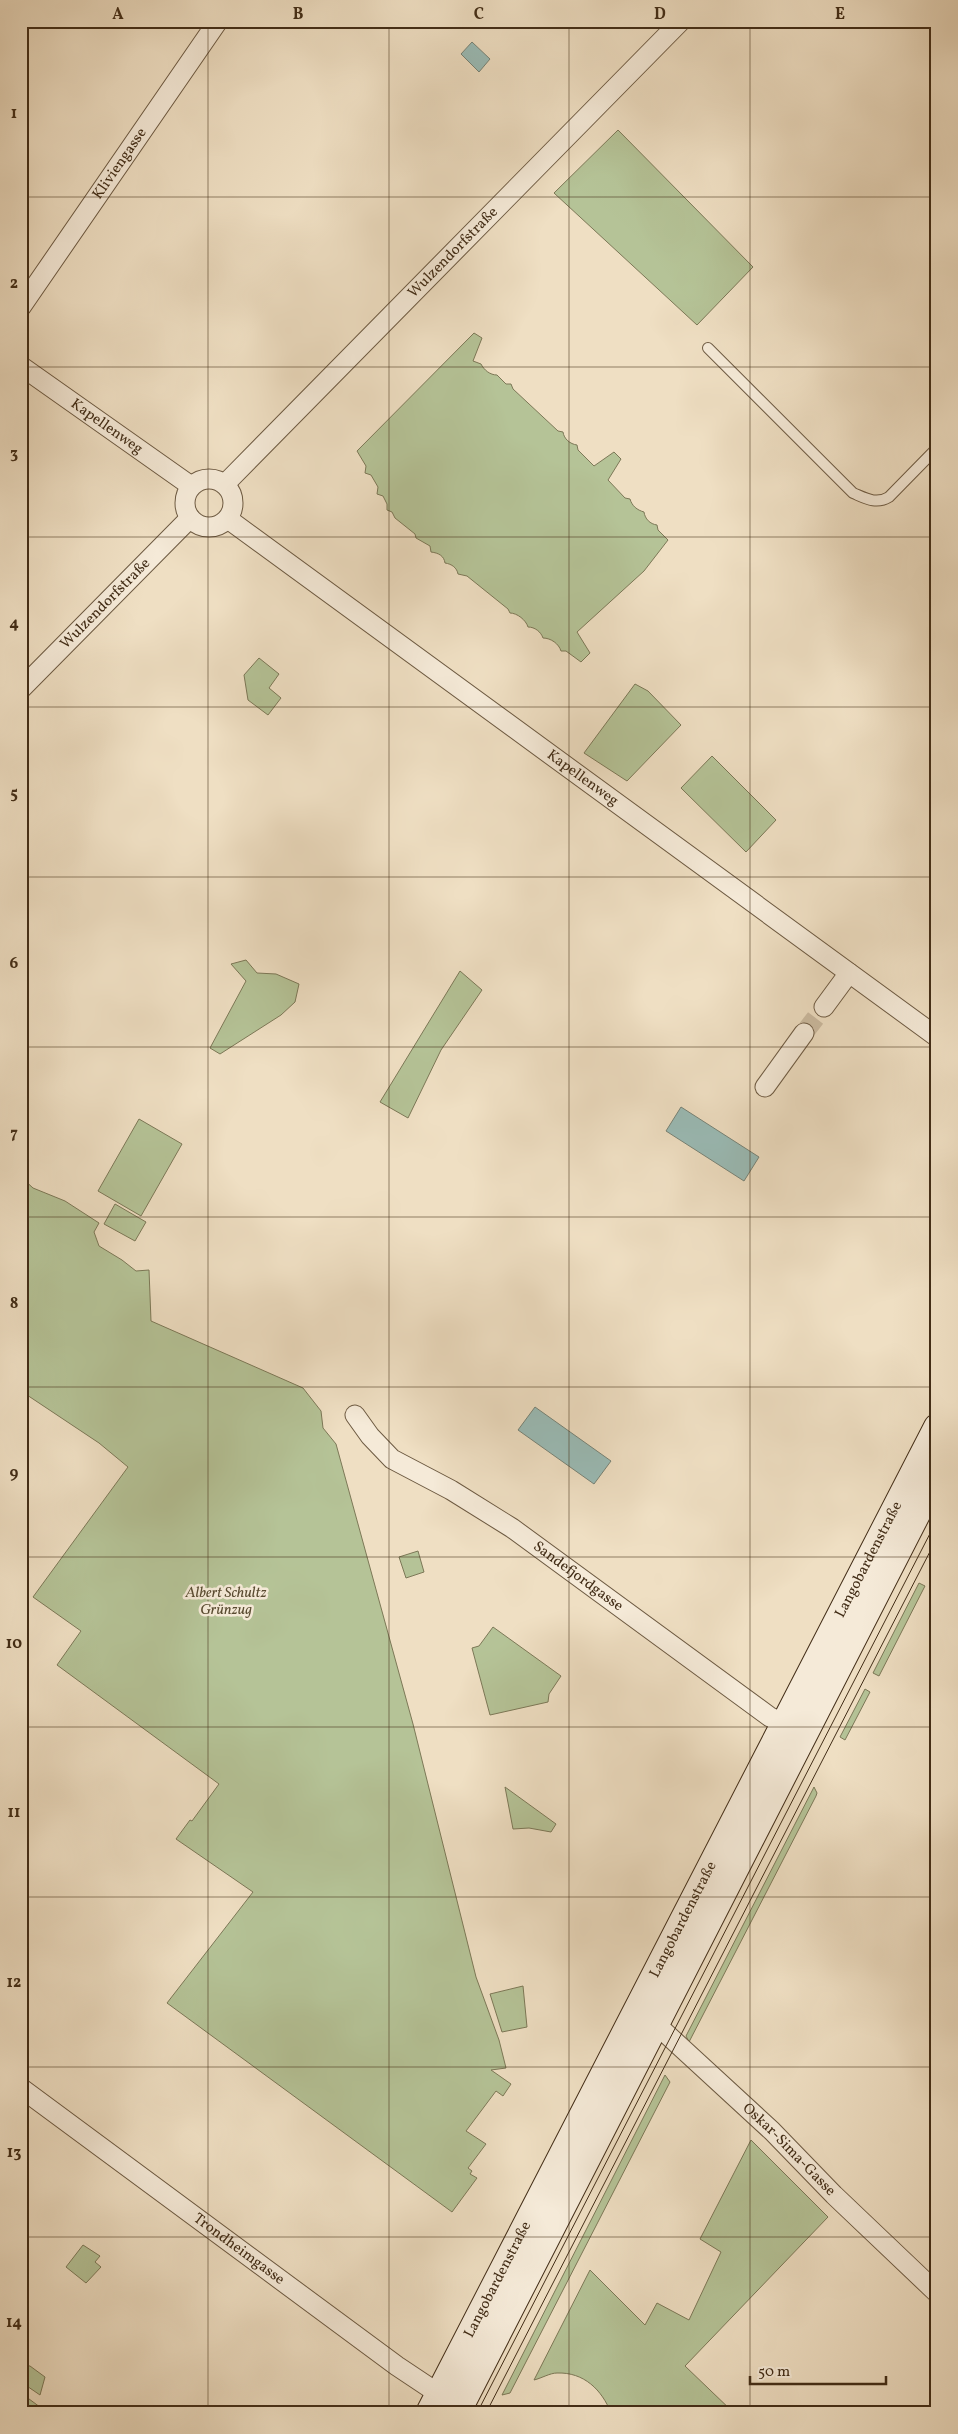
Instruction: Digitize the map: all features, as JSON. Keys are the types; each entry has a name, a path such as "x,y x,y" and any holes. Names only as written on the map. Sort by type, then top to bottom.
{"street":[{"name":"Kliviengasse","path":"21,307 218,21"},
{"name":"Wulzendorfstraße","path":"225,484 681,21"},
{"name":"Kapellenweg","path":"21,366 192,486"},
{"path":"214,479 225,484 232,495 233,509 228,519 214,527 200,526 190,518 186,511 186,497 192,486 201,480 214,479"},
{"name":"Wulzendorfstraße","path":"21,689 190,518"},
{"name":"Kapellenweg","path":"228,519 937,1037"},
{"path":"824,1007 849,973"},
{"path":"765,1087 804,1033"},
{"name":"Sandefjordgasse","path":"355,1415 370,1436 392,1459 451,1490 512,1528 770,1717 794,1728"},
{"name":"Langobardenstraße","path":"446,2407 794,1728 937,1427"},
{"name":"Langobardenstraße","path":"794,1728 937,1475"},
{"name":"Oskar-Sima-Gasse","path":"647,2016 772,2130 834,2195 937,2294"},
{"name":"Trondheimgasse","path":"21,2088 396,2366 446,2407"}],"lane":[{"path":"708,348 853,493 870,501 883,501 889,497 937,448"}],"green space":[{"path":"618,130 753,267 697,325 554,193"},
{"path":"474,333 482,338 473,361 481,364 490,373 497,375 506,384 511,384 513,389 558,431 563,432 568,441 577,445 578,450 594,466 614,452 621,459 608,480 625,498 630,499 635,507 644,512 648,521 657,525 658,530 668,540 644,571 577,632 590,653 581,662 566,651 561,651 554,642 543,638 537,630 528,627 521,617 510,613 508,609 467,576 458,574 454,567 445,563 441,555 431,552 430,546 416,538 415,534 395,518 392,512 387,510 387,504 383,496 377,494 378,487 371,475 365,473 366,466 357,451"},
{"path":"259,658 279,674 269,688 281,698 268,715 248,700 244,675"},
{"path":"635,684 648,691 681,725 627,781 584,753"},
{"path":"712,756 776,820 746,852 681,788"},
{"path":"246,960 257,973 276,974 299,984 295,1002 281,1015 220,1054 210,1048 246,981 231,964"},
{"path":"460,971 482,990 441,1050 408,1118 380,1102"},
{"path":"139,1119 182,1144 141,1216 98,1191"},
{"name":"Albert Schultz Grünzug","path":"21,1177 33,1188 65,1201 99,1223 94,1232 99,1246 136,1271 149,1270 151,1321 303,1388 321,1411 323,1428 336,1444 413,1724 476,1977 499,2040 506,2068 491,2070 511,2084 503,2096 496,2091 466,2131 486,2144 468,2168 472,2171 470,2174 477,2178 452,2212 167,2003 253,1892 176,1839 190,1820 192,1821 219,1784 57,1665 81,1631 33,1597 128,1467 99,1443 21,1391"},
{"path":"115,1204 146,1222 135,1241 104,1224"},
{"path":"418,1551 424,1572 406,1578 399,1557"},
{"path":"919,1583 925,1586 879,1676 873,1673"},
{"path":"493,1627 561,1676 549,1694 548,1702 490,1715 472,1648 479,1646"},
{"path":"865,1689 870,1692 845,1740 840,1737"},
{"path":"505,1787 556,1824 551,1832 529,1828 513,1829"},
{"path":"814,1787 817,1793 816,1796 689,2042 686,2036"},
{"path":"523,1986 527,2027 502,2032 490,1994"},
{"path":"665,2075 670,2082 510,2393 502,2395"},
{"path":"751,2140 828,2217 685,2366 734,2413 611,2413 603,2397 584,2379 567,2373 554,2373 534,2380 590,2270 645,2325 657,2303 689,2320 721,2252 700,2239"},
{"path":"83,2245 100,2256 95,2262 101,2267 86,2283 66,2267"},
{"path":"21,2365 30,2366 45,2377 40,2395 21,2382"},
{"path":"21,2393 48,2413 21,2413"}],"water":[{"path":"472,42 490,59 479,72 461,54"},
{"path":"681,1107 759,1157 744,1181 666,1131"},
{"path":"535,1407 611,1461 594,1484 518,1430"}],"tunnel":[{"path":"804,1033 824,1007"}],"tram line":[{"path":"477,2413 937,1520"},
{"path":"486,2413 937,1538"}]}
